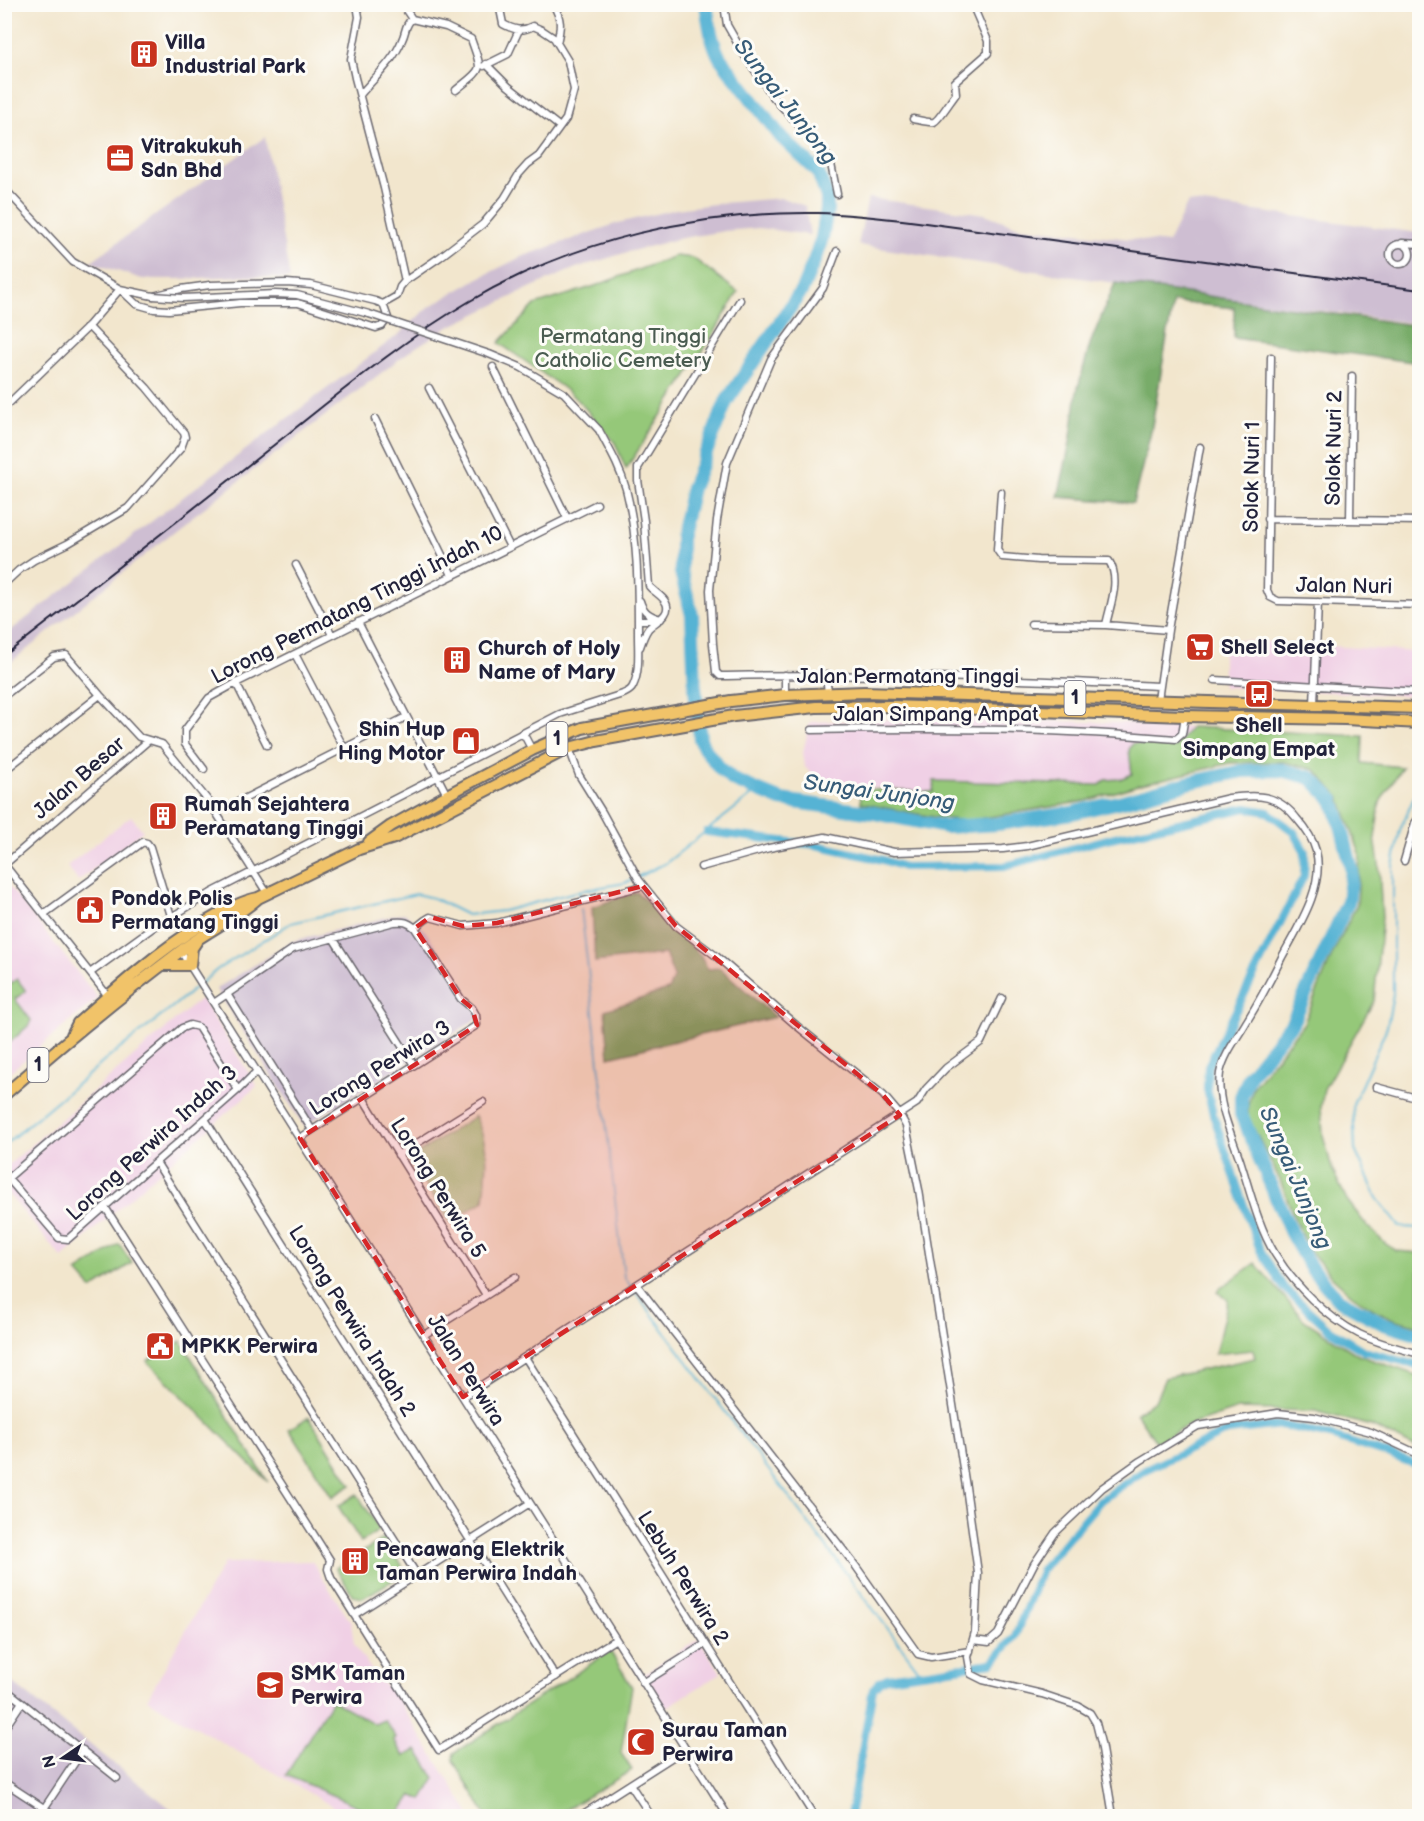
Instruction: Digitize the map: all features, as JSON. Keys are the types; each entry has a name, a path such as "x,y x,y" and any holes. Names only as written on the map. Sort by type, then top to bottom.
{"highway":[{"name":"Jalan Permatang Tinggi","path":"359,849 391,826 447,795 532,750 582,729 731,701 785,695 864,692 1419,708"},
{"name":"Jalan Permatang Tinggi","path":"72,1035 78,1023 145,964 178,946 222,912 359,849 393,838 568,748 596,741 734,716 816,707 890,706 1419,723"},
{"path":"447,795 454,801 465,801"},
{"name":"Jalan Permatang Tinggi","path":"4,1095 72,1035 161,965 178,946 198,939 243,912 262,895"},
{"path":"161,965 193,970 190,957 192,948 198,939"}],"street":[{"path":"357,4 359,17 351,58 405,281"},
{"path":"402,4 412,19 446,27 471,39 481,66 560,127"},
{"path":"153,296 210,285 287,283 311,285 383,304 397,296 405,281 440,258 483,224 504,199 523,169 539,156 566,119 574,90 568,61 554,38 532,26 525,30 511,29 503,24 499,4"},
{"path":"553,4 559,15 561,27 557,43"},
{"path":"724,4 727,25 774,98 830,159 837,194"},
{"path":"914,119 933,122 940,118 956,94 955,82 988,53 988,41 972,4"},
{"path":"360,95 390,61 402,42 408,22 412,19"},
{"path":"456,90 483,66 508,54 519,30"},
{"path":"4,188 73,262 120,289 136,304 169,310 251,302 298,303 376,328 382,326 388,318 383,304"},
{"path":"1405,242 1419,245 1406,262 1400,264 1391,258 1392,247 1399,244 1405,242"},
{"path":"1399,244 1406,246 1410,256"},
{"path":"837,251 823,288 771,359 727,463 717,520 710,590 712,644 716,672 727,676 940,676 1159,686"},
{"path":"120,289 153,296 183,298 297,295 369,314 489,354 520,367 564,393 599,430 618,465 626,489 634,526 638,595 638,657"},
{"path":"4,408 88,326 120,289"},
{"path":"90,973 171,916 253,871 560,714 631,690 642,640 649,628 666,614 668,607 666,601 649,586 638,468 740,300"},
{"path":"4,584 34,560 67,544 128,508 181,448 185,437 147,388 88,326"},
{"name":"Solok Nuri 1","path":"1270,597 1267,590 1267,519 1271,357"},
{"path":"493,367 567,518"},
{"name":"Solok Nuri 2","path":"1350,520 1352,376"},
{"path":"429,388 510,547"},
{"path":"375,419 452,575"},
{"path":"1158,700 1200,447"},
{"path":"1001,492 997,550 1002,557 1109,561 1115,573 1106,625"},
{"name":"Lorong Permatang Tinggi Indah 10","path":"204,769 185,744 185,730 209,699 236,683 597,504"},
{"path":"1267,519 1419,521"},
{"path":"296,565 332,635"},
{"path":"638,595 642,608 661,620"},
{"name":"Jalan Nuri","path":"1270,597 1278,601 1419,605"},
{"path":"1314,705 1318,602"},
{"path":"638,620 661,620"},
{"path":"358,622 447,795"},
{"path":"1030,624 1106,625 1168,630"},
{"path":"295,654 344,748"},
{"path":"4,696 54,657 66,655 139,737 162,744 210,803 253,871 262,895"},
{"path":"785,675 785,695"},
{"path":"826,675 828,693"},
{"path":"1215,680 1419,692"},
{"path":"236,683 267,745"},
{"path":"4,771 100,695"},
{"name":"Jalan Simpang Ampat","path":"812,730 926,728 1122,734 1176,739 1182,734 1185,716"},
{"path":"230,806 406,717"},
{"path":"523,733 532,750"},
{"name":"Jalan Besar","path":"5,864 148,741"},
{"path":"568,748 579,775 598,804 639,880 676,926 716,956 814,1040 883,1095 906,1126 919,1190 978,1573 973,1640 969,1654 971,1674 992,1683 1042,1694 1078,1706 1090,1713 1096,1723 1113,1816"},
{"path":"701,867 768,848 825,837 894,852 1003,849 1027,846 1229,798 1251,795 1270,798 1296,817 1309,835 1316,852 1316,881 1311,898 1292,939 1258,1003 1224,1059 1220,1073 1221,1098 1225,1114 1265,1233 1275,1254 1293,1279 1313,1300 1359,1334 1419,1354"},
{"path":"1404,861 1419,816"},
{"path":"44,914 143,842 150,847 171,916"},
{"path":"5,864 108,996"},
{"path":"214,1003 293,949 333,938 394,922 408,922 415,928 430,917 463,926 497,923 643,886"},
{"path":"211,893 222,912"},
{"name":"Lorong Perwira 3","path":"300,1138 477,1025 476,1015 472,1008 461,999 415,928"},
{"path":"333,938 414,1065"},
{"name":"Jalan Perwira","path":"178,946 728,1816"},
{"path":"227,994 312,1130"},
{"path":"463,1397 917,1103 926,1089 946,1068 981,1042 1002,998"},
{"name":"Lorong Perwira Indah 3","path":"238,1090 198,1027 190,1025 182,1028 8,1179 59,1238 68,1239 206,1119 238,1090 257,1071"},
{"path":"1376,1087 1419,1099"},
{"name":"Lorong Perwira 5","path":"363,1098 486,1295"},
{"path":"398,1155 483,1102"},
{"name":"Lorong Perwira Indah 2","path":"206,1119 556,1677"},
{"path":"156,1162 417,1575"},
{"path":"105,1206 330,1560 328,1569 331,1578 439,1750 616,1639"},
{"path":"424,1335 515,1277"},
{"path":"637,1285 855,1565 918,1653 931,1657 969,1654"},
{"name":"Lebuh Perwira 2","path":"525,1357 814,1816"},
{"path":"973,1640 989,1642 999,1634 1034,1564 1054,1533 1102,1488 1140,1461 1198,1426 1278,1413 1314,1418 1371,1432 1419,1455"},
{"path":"354,1615 530,1503"},
{"path":"643,1683 705,1644"},
{"path":"4,1688 117,1778"},
{"path":"4,1729 22,1702"},
{"path":"579,1816 686,1749"},
{"path":"39,1816 82,1750"},
{"path":"4,1782 56,1816"},
{"path":"630,1784 651,1816"}],"highlighted area":[{"path":"643,886 676,926 883,1095 900,1115 463,1397 300,1138 477,1025 472,1008 461,999 415,928 430,917 463,926 497,923"}],"shaded area":[{"path":"265,137 290,279 243,276 142,279 90,262"},
{"path":"782,198 805,206 810,235 759,228 682,238 576,268 445,329 410,351 192,517 5,667 5,635 398,335 429,307 521,257 618,223 676,209"},
{"path":"868,198 985,214 1019,227 1168,243 1188,202 1419,233 1419,324 858,245"},
{"path":"1223,639 1419,652 1419,696 1223,687"},
{"path":"928,718 1191,727 1176,747 1129,750 1132,774 1120,779 1105,780 1100,785 934,781 934,792 821,784 805,767 803,752 810,722"},
{"path":"131,816 143,831 78,881 67,866"},
{"path":"4,880 98,998 5,1076 4,1076"},
{"path":"404,913 424,929 468,993 479,1018 304,1126 216,989 293,941"},
{"path":"201,998 257,1086 62,1258 5,1190 4,1169"},
{"name":"SMK Taman Perwira","path":"312,1561 351,1623 354,1644 379,1681 392,1690 471,1816 349,1816 147,1699 224,1563"},
{"path":"699,1639 721,1673 666,1708 644,1674"},
{"path":"5,1677 180,1816 5,1816"}],"green space":[{"name":"Permatang Tinggi Catholic Cemetery","path":"675,256 693,258 738,292 712,337 626,469 615,443 579,401 499,343 535,305 595,286"},
{"path":"1115,283 1419,326 1419,363 1234,338 1234,308 1173,302 1151,432 1133,503 1058,497 1070,443 1077,391 1090,344"},
{"path":"1191,727 1363,736 1362,763 1402,767 1380,802 1375,838 1382,918 1374,1001 1324,1089 1321,1107 1323,1135 1332,1169 1347,1200 1367,1226 1387,1245 1397,1251 1419,1253 1419,1326 1393,1319 1371,1308 1331,1276 1312,1253 1297,1225 1280,1180 1248,1117 1248,1104 1254,1086 1304,1023 1333,953 1357,904 1360,854 1340,798 1315,770 1284,762 1230,763 1138,785 1086,801 965,821 861,803 860,789 933,792 934,781 1100,785 1105,780 1120,779 1132,774 1129,750 1133,743 1176,747 1177,741 1180,741"},
{"path":"637,892 699,954 708,969 720,968 775,1017 609,1057 605,1010 668,990 674,977 665,954 595,962 592,907"},
{"path":"17,979 26,991 15,999 31,1020 29,1025 9,1043 5,1037 5,984 8,982 10,984"},
{"path":"475,1116 486,1149 484,1201 450,1222 409,1159"},
{"path":"119,1244 132,1263 92,1289 77,1272"},
{"path":"1255,1263 1304,1320 1358,1355 1419,1376 1419,1449 1371,1426 1315,1411 1238,1409 1187,1426 1156,1442 1136,1413 1155,1401 1165,1378 1255,1358 1253,1350 1215,1354 1228,1300 1217,1291"},
{"path":"181,1341 268,1482 147,1361"},
{"path":"309,1417 351,1485 332,1497 289,1429"},
{"path":"357,1494 380,1530 361,1542 338,1506"},
{"path":"384,1538 402,1565 400,1576 363,1598 353,1596 336,1568 344,1563 350,1571 365,1561 361,1553"},
{"path":"610,1651 632,1687 621,1753 632,1770 555,1816 487,1816 453,1761 454,1753"},
{"path":"332,1700 375,1724 384,1720 396,1737 394,1740 404,1756 417,1750 435,1778 422,1800 412,1795 398,1816 380,1816 286,1775"}],"waterway":[{"name":"Sungai Junjong","path":"706,4 712,38 720,58 781,137 818,172 827,197 827,209 822,238 802,290 726,402 692,488 681,536 681,572 692,615 695,687 700,739 704,748 733,780 781,800 874,813 945,827 997,824 1072,813 1243,771 1282,770 1311,778 1333,800 1342,829 1352,871 1348,902 1292,1023 1250,1075 1241,1097 1241,1114 1291,1233 1311,1268 1338,1299 1384,1324 1420,1335"},
{"path":"1420,784 1400,830 1393,866 1393,994 1387,1027 1353,1104 1355,1150 1377,1198 1400,1227 1420,1228"},
{"path":"4,1145 218,969 291,923 416,894 433,898 467,915 503,911 579,891 625,883 666,863 758,790"},
{"path":"707,832 816,845 904,867 1005,866 1111,838 1246,808 1268,812 1294,832 1305,852 1304,876 1208,1066 1207,1089 1213,1114 1260,1250 1284,1288 1330,1330 1364,1351 1420,1366"},
{"path":"579,891 580,898"},
{"path":"581,909 624,1277 921,1673"},
{"path":"850,1816 873,1689 887,1678 992,1663 1015,1636 1042,1569 1101,1500 1145,1470 1228,1431 1281,1425 1330,1436 1420,1466"}],"railway":[{"path":"4,656 343,390 443,317 510,280 551,261 638,233 728,217 773,214 843,214 918,222 1420,290"}],"place":[{"name":"Villa Industrial Park","path":"144,54"},
{"name":"Vitrakukuh Sdn Bhd","path":"120,158"},
{"name":"Shell Select","path":"1200,647"},
{"name":"Church of Holy Name of Mary","path":"457,660"},
{"name":"Shell Simpang Empat","path":"1259,694"},
{"name":"Shin Hup Hing Motor","path":"466,741"},
{"name":"Rumah Sejahtera Peramatang Tinggi","path":"163,816"},
{"name":"Pondok Polis Permatang Tinggi","path":"90,910"},
{"name":"MPKK Perwira","path":"160,1346"},
{"name":"Pencawang Elektrik Taman Perwira Indah","path":"355,1561"},
{"name":"SMK Taman Perwira","path":"270,1685"},
{"name":"Surau Taman Perwira","path":"641,1742"}]}
